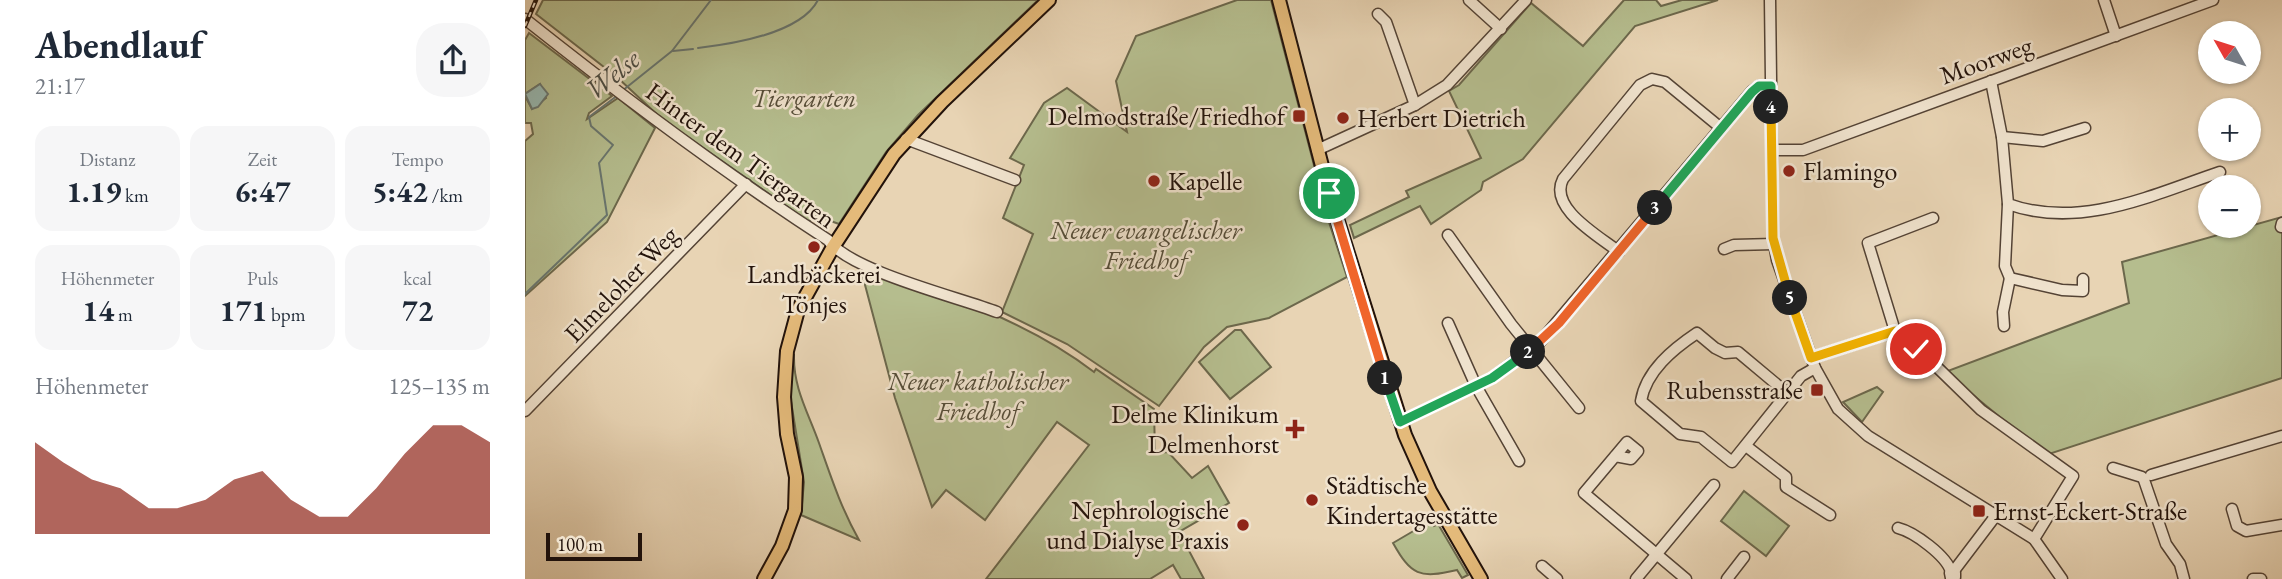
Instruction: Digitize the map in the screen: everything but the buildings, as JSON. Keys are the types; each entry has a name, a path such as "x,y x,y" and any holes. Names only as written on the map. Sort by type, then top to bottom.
{"main road":[{"path":"764,579 791,525 797,493 784,397 787,351 798,310 833,247 878,177 907,139 1049,0"},
{"path":"1279,0 1317,150 1400,422 1418,468 1481,579"}],"street":[{"path":"1469,0 1501,29"},
{"path":"1317,150 1415,105 1447,85 1526,0"},
{"path":"1770,0 1774,244 1813,363 1835,404 1853,424 2034,539 2062,579"},
{"path":"2104,0 2116,36"},
{"name":"Moorweg","path":"1772,150 1803,150 2213,0"},
{"path":"1378,14 1386,22 1415,105"},
{"name":"Hinter dem Tiergarten","path":"525,19 627,99 828,240 833,247 877,271 997,312"},
{"path":"1619,252 1564,206 1559,195 1563,179 1640,85 1652,79 1665,82 1721,128"},
{"path":"1991,81 2002,137 2008,204 2005,266 2010,278 2003,312 2004,326"},
{"path":"1400,422 1476,386 1532,349 1559,323 1752,92 1759,86 1771,86"},
{"path":"2002,137 2043,141 2085,128"},
{"path":"907,139 1015,180"},
{"path":"2008,204 2042,213 2077,214 2114,206 2220,172"},
{"name":"Elmeloher Weg","path":"525,411 746,184"},
{"path":"1895,331 1868,243 1933,218"},
{"path":"1448,235 1511,324 1579,408"},
{"path":"1724,248 1774,244"},
{"path":"2010,278 2062,290 2083,291 2084,279"},
{"path":"1448,323 1476,386 1519,461"},
{"path":"1787,393 1738,352 1725,352 1715,348 1697,333 1673,349 1644,385 1641,401 1680,434 1701,437 1732,462 1813,363 1895,331 1903,334 1981,410 2073,476 2034,539"},
{"path":"2113,468 2146,478 2282,436"},
{"path":"1746,446 1786,477 1786,487 1831,515"},
{"path":"1615,456 1584,493 1686,579"},
{"path":"2146,478 2166,544 2181,564 2184,579"},
{"path":"1636,579 1714,485"},
{"path":"2231,509 2238,526 2246,531 2282,525"},
{"path":"1950,574 1997,514"},
{"path":"1898,528 1949,564 1950,574"},
{"path":"1727,579 1744,557"},
{"path":"1542,566 1557,579"},
{"path":"2253,579 2261,579"}],"green space":[{"name":"Tiergarten","path":"543,0 1038,0 918,115 886,152 839,224 814,215 809,222 662,119 618,78 536,14"},
{"name":"Neuer evangelischer Friedhof","path":"1237,0 1271,0 1328,219 1347,277 1269,318 1227,327 1204,347 1159,406 1067,344 1002,312 1033,234 1003,218 1024,165 1010,158 1044,103 1067,88 1127,132 1116,81 1136,36"},
{"path":"1624,0 1656,0 1661,6 1682,0 1718,0 1635,26 1523,159 1483,182 1481,190 1431,224 1420,206 1354,238 1350,225 1409,197 1406,191 1481,158 1449,91 1459,85 1531,3 1583,46"},
{"path":"529,33 612,96 589,113 587,119 618,98 655,128 607,222 525,296 525,141 533,134 531,123 525,123 525,96 532,109 546,98 540,84 525,94 525,40"},
{"path":"2282,217 2282,378 2046,455 1945,372 2129,303 2122,262 2207,238 2261,238 2261,223"},
{"name":"Neuer katholischer Friedhof","path":"860,266 952,297 1011,322 1067,353 1094,372 1096,369 1154,409 1155,453 1168,452 1192,478 1208,466 1229,503 1179,532 1204,579 1181,579 1173,565 1150,579 986,579 1089,445 1057,422 985,520 946,490 932,507 895,398"},
{"path":"1235,330 1241,330 1271,367 1230,399 1199,362"},
{"path":"794,354 796,378 802,400 842,504 859,540 801,515 804,482 790,395"},
{"path":"1877,387 1883,392 1862,422 1843,402"},
{"path":"1744,491 1789,526 1766,556 1721,521"},
{"path":"1427,514 1434,526 1438,524 1468,575 1462,578 1457,570 1433,574 1417,572 1399,554 1393,543 1422,526 1418,519"}],"water":[{"path":"540,84 548,94 538,107 532,109 525,94"}],"waterway":[{"name":"Welse","path":"622,91 672,51 711,0"},
{"name":"Welse","path":"698,48 747,40 782,29 797,21 818,0"},
{"name":"Welse","path":"673,51 693,49"},
{"name":"Welse","path":"525,294 607,215 599,163 613,145 591,126 589,117 618,95"}],"railway":[{"path":"525,26 536,0"}],"place":[{"name":"Delmodstraße/Friedhof","path":"1299,116"},
{"name":"Herbert Dietrich","path":"1343,118"},
{"name":"Flamingo","path":"1789,171"},
{"name":"Kapelle","path":"1154,181"},
{"name":"Landbäckerei Tönjes","path":"814,247"},
{"name":"Rubensstraße","path":"1817,390"},
{"name":"Delme Klinikum Delmenhorst","path":"1295,429"},
{"name":"Städtische Kindertagesstätte","path":"1312,500"},
{"name":"Ernst-Eckert-Straße","path":"1979,511"},
{"name":"Nephrologische und Dialyse Praxis","path":"1243,525"}],"route":[{"path":"1329,193 1400,422 1492,378 1532,349 1559,323 1752,92 1759,86 1771,86 1773,238 1777,260 1811,358 1895,331 1903,334 1916,349"}]}
